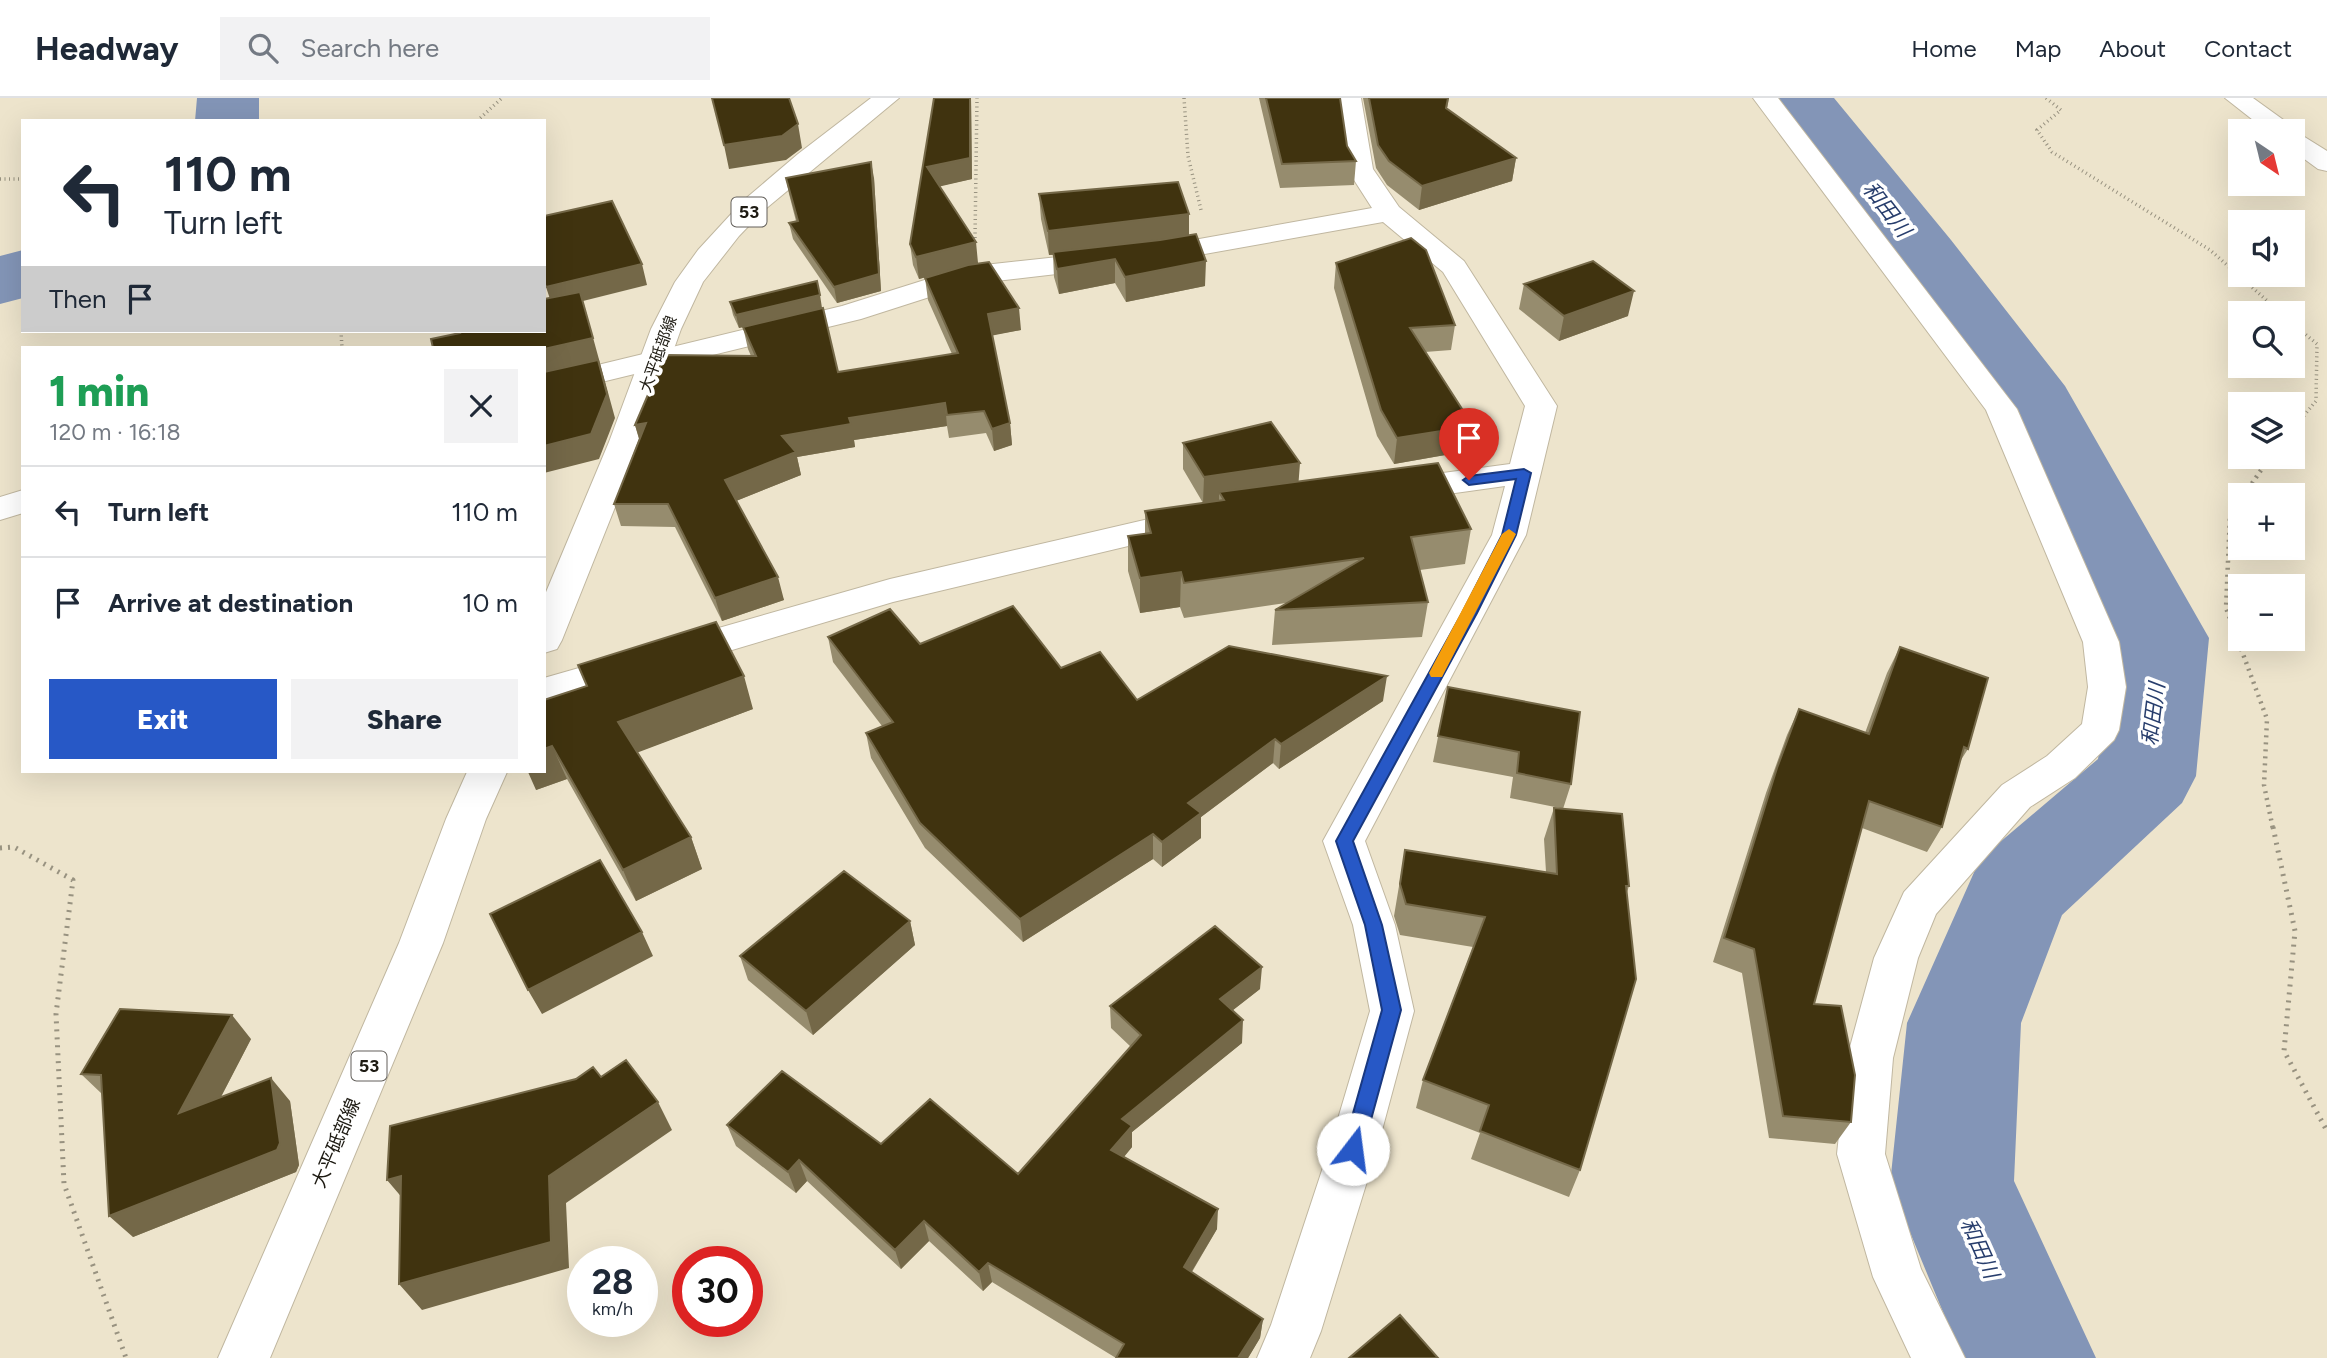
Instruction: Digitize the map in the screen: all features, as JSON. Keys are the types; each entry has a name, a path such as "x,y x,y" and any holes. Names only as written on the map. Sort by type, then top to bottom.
{"street":[{"name":"大平砥部線","path":"546,635 671,315 691,279 718,244 752,209 887,98"},
{"path":"1283,1358 1295,1331 1353,1149 1392,1010 1374,925 1344,841 1509,535 1541,406 1454,267 1389,213 1360,169 1349,98"},
{"path":"1765,98 2001,409 2101,642 2107,687 2099,730 2061,767 2016,796 1976,844 1919,904 1896,958 1870,1058 1861,1154 1898,1277 1940,1358"},
{"path":"2237,98 2266,119"},
{"path":"2305,147 2327,163"},
{"path":"546,387 851,313 966,276 1160,254 1389,213"},
{"path":"1360,495 1524,473"},
{"path":"0,509 21,502"},
{"path":"546,691 890,591 1224,512"},
{"name":"大平砥部線","path":"244,1358 421,943 466,818 488,773"}],"path":[{"path":"479,119 502,98"},
{"path":"966,276 975,251 977,98"},
{"path":"1184,98 1188,156 1210,245"},
{"path":"2046,98 2061,110 2038,130 2052,152 2210,250 2267,301"},
{"path":"0,179 21,179"},
{"path":"2305,334 2317,344 2316,401 2305,414"},
{"path":"2228,560 2226,608 2267,719 2264,785 2295,931 2284,1051 2327,1131"},
{"path":"0,848 14,847 73,880 56,1014 64,1184 126,1358"}],"building":[{"path":"712,98 789,98 798,124 782,136 724,145"},
{"path":"934,98 970,98 970,158 927,167 976,242 916,257 910,244"},
{"path":"1266,98 1340,98 1347,146 1356,161 1282,164"},
{"path":"1369,98 1448,98 1446,108 1516,158 1422,186 1389,161 1378,145"},
{"path":"871,162 879,274 834,287 789,223 798,221 786,178"},
{"path":"1178,182 1189,214 1048,231 1039,194"},
{"path":"612,201 642,264 546,287 546,216"},
{"path":"1196,234 1206,261 1125,277 1115,259 1057,269 1053,252 1160,240"},
{"path":"1411,238 1426,250 1455,325 1410,328 1473,426 1397,438 1381,410 1336,263"},
{"path":"1593,261 1634,291 1564,316 1524,284"},
{"path":"989,262 1019,308 988,314 1010,423 992,429 984,411 947,415 945,403 849,418 851,424 782,436 796,452 725,480 778,577 715,598 668,504 614,504 646,423 635,425 665,355 756,356 743,327 823,308 838,372 958,353 925,278 968,265"},
{"path":"817,281 820,295 736,315 730,302"},
{"path":"580,292 593,338 546,349 546,346 433,346 431,339 460,333 546,333 546,299"},
{"path":"598,360 607,394 591,434 546,445 546,372"},
{"path":"1271,422 1300,463 1204,477 1183,443"},
{"path":"1438,463 1471,529 1411,537 1428,602 1275,610 1364,558 1184,583 1181,572 1140,578 1128,536 1151,533 1145,511 1224,500 1219,492"},
{"path":"1013,606 1061,668 1100,652 1137,700 1229,646 1387,676 1281,744 1275,739 1188,803 1201,813 1162,842 1153,834 1020,919 920,823 866,733 893,722 828,637 890,609 920,644"},
{"path":"716,622 744,676 618,722 691,837 623,870 552,746 546,748 546,699 587,686 578,665"},
{"path":"1900,647 1988,678 1968,749 1964,747 1942,827 1869,801 1814,1004 1841,1006 1855,1075 1851,1122 1783,1116 1754,949 1724,938 1777,768 1799,709 1869,734"},
{"path":"1448,687 1580,712 1571,784 1517,773 1519,752 1438,736"},
{"path":"1554,808 1622,814 1629,886 1626,886 1636,979 1580,1170 1480,1131 1489,1105 1423,1080 1485,917 1406,904 1400,884 1405,850 1557,874"},
{"path":"600,860 642,932 528,990 490,914"},
{"path":"844,871 910,921 806,1011 740,956"},
{"path":"1215,926 1262,967 1220,999 1243,1020 1122,1119 1132,1126 1111,1150 1218,1209 1184,1267 1263,1319 1238,1358 1116,1358 1124,1344 988,1263 979,1272 924,1221 895,1250 799,1160 788,1172 727,1125 782,1071 881,1144 930,1099 1018,1174 1141,1035 1110,1006"},
{"path":"120,1009 232,1015 179,1113 271,1078 280,1143 277,1150 109,1216 101,1075 81,1074"},
{"path":"626,1060 658,1102 549,1176 551,1242 399,1284 401,1176 387,1180 390,1126 576,1079 593,1067 601,1077"},
{"path":"1400,1315 1438,1358 1349,1358"}],"waterway":[{"path":"227,119 228,98"},
{"name":"和田川","path":"1801,98 1926,255 2037,403 2163,638 2146,776 2018,890 1964,1023 1952,1184 2029,1358"},
{"path":"0,282 21,273"}],"slow traffic":[{"path":"1437,673 1509,534"}],"route":[{"path":"1353,1149 1392,1010 1374,925 1344,841 1509,535 1524,473 1469,480"}]}
